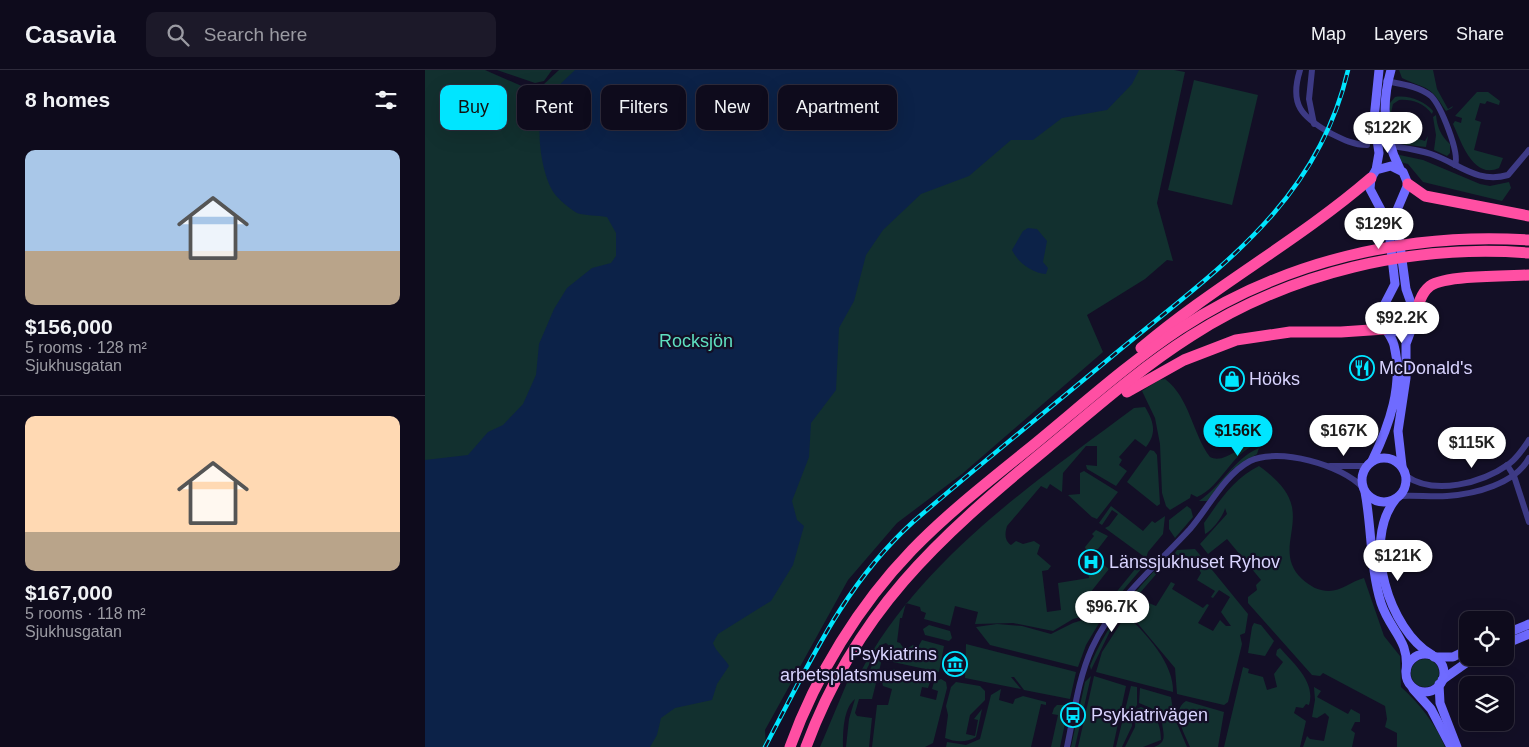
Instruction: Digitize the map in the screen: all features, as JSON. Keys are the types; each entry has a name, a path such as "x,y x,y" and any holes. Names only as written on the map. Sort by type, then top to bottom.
{"highway":[{"path":"1105,385 1134,354 1160,332 1309,227 1373,174"},
{"path":"1408,184 1425,196 1529,216"},
{"path":"791,747 827,667 861,613 894,570 957,508 1105,385 1139,358 1196,318 1238,296 1294,271 1348,255 1425,241 1465,238 1529,240"},
{"path":"806,747 840,672 872,620 906,577 969,513 1154,362 1193,336 1241,308 1296,285 1365,264 1417,255 1476,251 1529,253"},
{"path":"1416,317 1423,294 1435,283 1454,279 1529,276"},
{"path":"1082,420 1168,368 1224,344 1283,332 1386,330"}],"street":[{"path":"1300,70 1297,84 1298,104 1307,120 1349,142 1367,145"},
{"path":"1313,70 1309,99 1315,125"},
{"path":"1391,70 1386,100 1387,139 1400,169 1407,178 1408,184 1392,223"},
{"path":"1378,74 1388,82 1413,87 1432,97 1455,148 1457,157 1455,166"},
{"path":"1378,74 1374,119 1379,159 1373,174 1372,194 1392,223 1399,274 1416,317 1406,344 1406,378 1398,431 1406,483 1388,510 1381,545 1389,596 1396,614 1417,646 1433,656 1442,665 1440,703 1457,747"},
{"path":"1393,146 1431,154 1480,177 1498,178 1512,172 1529,150"},
{"path":"1373,174 1387,166 1400,169"},
{"path":"1399,274 1393,291 1379,315 1395,350 1396,382 1389,422 1361,481 1371,524 1373,561 1379,595 1386,616 1407,652 1406,671 1410,684 1431,709 1451,747"},
{"path":"1386,330 1400,332 1411,328"},
{"path":"1406,476 1423,485 1450,486 1490,474 1507,465 1523,450 1529,440"},
{"path":"1067,747 1084,671 1092,648 1107,620 1128,593 1194,524 1231,476 1250,461 1268,456 1290,456 1323,466 1347,476 1378,502 1397,498 1457,494 1514,476 1529,458"},
{"path":"1323,466 1349,468 1388,458 1402,466"},
{"path":"1507,465 1514,476 1529,522"},
{"path":"1514,630 1529,624"},
{"path":"1514,640 1529,634"},
{"path":"1406,671 1409,662 1417,655 1453,657 1459,654"},
{"path":"1410,684 1423,691 1432,690 1462,666"}],"green space":[{"name":"Rocksjön","path":"425,70 485,70 519,85 517,85 517,130 591,130 591,85 543,85 559,70 1174,70 1185,72 1157,203 1173,261 1167,260 1145,279 1087,315 1103,352 962,474 897,523 848,580 765,730 766,747 425,747"},
{"path":"497,70 552,70 544,81 535,83"},
{"path":"1399,70 1433,70 1437,89 1448,109 1453,106 1452,108 1446,111 1431,92 1402,78"},
{"path":"1194,80 1258,95 1232,205 1168,190"},
{"path":"1477,92 1488,92 1500,101 1499,105 1487,101 1485,104 1480,103 1475,120 1481,122 1474,150 1503,158 1499,168 1482,169 1475,164 1464,149 1453,124 1455,121 1461,123 1462,118 1455,116"},
{"path":"1395,97 1406,97 1416,100 1425,104 1433,111 1432,114 1417,102 1399,100 1393,104 1390,117 1394,126 1393,131 1425,141 1428,136 1426,147 1390,143 1394,137 1389,131 1390,103"},
{"path":"1436,115 1440,131 1450,144 1450,153 1447,156 1434,150 1436,135 1433,117"},
{"path":"1395,154 1423,160 1480,184 1490,186 1509,182 1511,188 1502,201 1423,182 1408,164 1400,162"},
{"path":"1165,379 1180,396 1210,457 1221,458 1245,446 1257,444 1240,455 1206,492 1197,497 1191,494 1190,498 1170,510 1166,506 1162,493 1160,444 1155,418 1142,391 1159,380"},
{"path":"1145,407 1151,418 1153,427 1152,437 1146,447 1135,439 1119,457 1122,460 1119,465 1127,471 1116,486 1087,469 1086,465 1097,466 1097,446 1086,446 1063,473 1062,492 1050,484 1047,489 1041,486 1007,526 1006,531 1006,539 1011,545 1016,541 1023,544 1034,541 1040,545 1037,554 1051,566 1048,570 1042,571 1047,612 1061,610 1058,583 1089,578 1086,556 1092,556 1109,569 1086,598 1101,611 1140,563 1142,568 1105,611 1073,619 1053,631 1013,623 975,624 978,612 955,606 950,626 924,619 926,613 921,611 920,607 907,603 945,561 1018,496 1134,408"},
{"path":"1259,448 1257,454 1233,469 1207,501 1199,501 1242,459"},
{"path":"1150,450 1154,451 1157,455 1160,504 1157,506 1127,482"},
{"path":"1259,466 1279,484 1290,501 1293,517 1290,553 1291,562 1295,570 1308,584 1325,591 1333,591 1364,578 1384,636 1400,656 1401,687 1426,714 1437,730 1445,747 1397,747 1397,733 1385,727 1387,719 1385,706 1323,673 1320,676 1312,675 1248,603 1248,597 1257,590 1256,585 1261,580 1227,539 1208,554 1200,544 1227,514 1225,508 1211,530 1205,534 1204,523 1222,498 1235,483"},
{"path":"1084,471 1118,492 1097,519 1092,517 1068,495 1080,494 1080,473"},
{"path":"1111,506 1143,531 1152,521 1155,523 1165,516 1163,534 1148,552 1146,558 1105,528 1109,526 1118,514 1112,510 1102,525 1099,523"},
{"path":"1187,506 1191,509 1193,517 1175,538 1169,529 1169,520"},
{"path":"1096,530 1108,536 1098,549 1086,550 1085,547 1094,536 1092,534"},
{"path":"1195,549 1248,614 1245,633 1240,635 1242,644 1228,702 1224,705 1177,694 1175,668 1129,613 1139,599 1156,606 1171,582 1175,584 1172,589 1203,608 1207,604 1209,605 1198,623 1213,631 1220,620 1226,626 1231,626 1221,612 1230,597 1219,590 1213,598 1211,597 1215,591 1197,580 1201,573 1196,563 1175,554 1165,567 1177,550"},
{"path":"1157,568 1158,572 1114,623 1091,670 1090,666 1103,638 1137,590"},
{"path":"905,606 902,618 900,618 897,642 904,649 895,651 886,643 879,646 863,676 866,677 879,652 881,663 872,699 859,699 855,713 857,716 872,718 869,747 846,747 849,719 855,699 851,703 846,715 843,747 820,747 849,678 859,675 884,634"},
{"path":"1105,613 1086,645 1078,667 990,645 976,627 997,624 1022,626 1051,634 1073,623"},
{"path":"1126,615 1150,640 1164,660 1172,681 1173,692 1096,672 1102,652"},
{"path":"1254,623 1261,625 1274,641 1265,656 1248,653"},
{"path":"929,625 950,631 952,638 949,641 925,635 923,629"},
{"path":"922,640 944,646 939,672 893,662 891,653 900,653 913,645 918,647"},
{"path":"966,644 1076,672 1070,699 1024,690 1014,677 1011,677 1021,689 965,678"},
{"path":"1280,648 1307,681 1309,689 1309,705 1306,704 1303,708 1296,707 1294,713 1306,721 1300,747 1224,747 1243,667 1249,669 1248,673 1263,677 1267,690 1277,687 1274,674 1283,662 1276,655 1277,650"},
{"path":"1425,659 1435,663 1439,673 1435,683 1425,687 1415,683 1411,673 1415,663"},
{"path":"894,669 926,675 930,682 928,688 922,687 920,696 936,700 938,691 932,689 934,682 941,679 946,682 947,688 933,743 925,747 872,747 877,705 888,705 892,689 883,686 883,678 886,673"},
{"path":"1091,676 1075,747 1071,747 1085,682"},
{"path":"1094,676 1126,686 1113,747 1078,747"},
{"path":"956,682 980,686 985,691 985,700 970,715 966,734 975,736 978,720 974,719 982,709 976,737 964,741 945,738 948,715 946,706 951,687"},
{"path":"1131,686 1137,687 1137,705 1132,712 1132,726 1122,747 1116,747"},
{"path":"1314,687 1321,691 1317,697 1348,714 1351,709 1360,714 1360,722 1355,722 1351,730 1355,733 1352,747 1303,747 1307,736 1310,739 1324,741 1329,717 1325,713 1317,718 1312,717 1315,700"},
{"path":"1140,688 1171,697 1173,711 1159,718 1151,708 1139,703"},
{"path":"1001,689 999,700 1013,704 1015,699 1023,696 1046,702 1046,705 1041,704 1031,747 946,747 947,742 966,745 980,739 991,695"},
{"path":"1186,701 1224,712 1218,747 1190,747 1179,717 1181,705"},
{"path":"1057,705 1065,705 1068,709 1060,747 1051,747 1058,715 1052,714"},
{"path":"1141,707 1157,720 1161,740 1143,747 1125,747 1135,727 1136,709"},
{"path":"1173,714 1187,747 1154,747 1163,740 1162,722"}],"water":[{"name":"Rocksjön","path":"575,70 1139,70 1132,84 1107,110 1062,118 1033,140 1011,140 969,176 921,194 883,230 866,255 854,301 839,328 836,390 811,423 809,457 792,501 797,520 804,526 793,565 771,601 718,634 713,643 729,666 717,684 712,700 675,708 661,718 657,735 650,747 425,747 425,460 468,455 488,432 503,425 523,404 536,375 539,344 554,309 567,288 592,268 611,263 616,256 616,233 607,217 577,213 564,204 549,185 543,162 540,130 591,130 591,85 560,85"},
{"path":"1028,228 1037,229 1047,241 1043,262 1048,268 1046,274 1026,267 1012,250 1023,231"}],"railway":[{"path":"765,747 829,627 847,599 889,546 913,522 964,479 1190,293 1258,231 1287,197 1313,159 1333,117 1348,70"}],"place":[{"name":"McDonald's","path":"1362,368"},
{"name":"Hööks","path":"1232,379"},
{"name":"Länssjukhuset Ryhov","path":"1091,562"},
{"name":"Psykiatrins arbetsplatsmuseum","path":"955,664"},
{"name":"Psykiatrivägen","path":"1073,715"}]}
